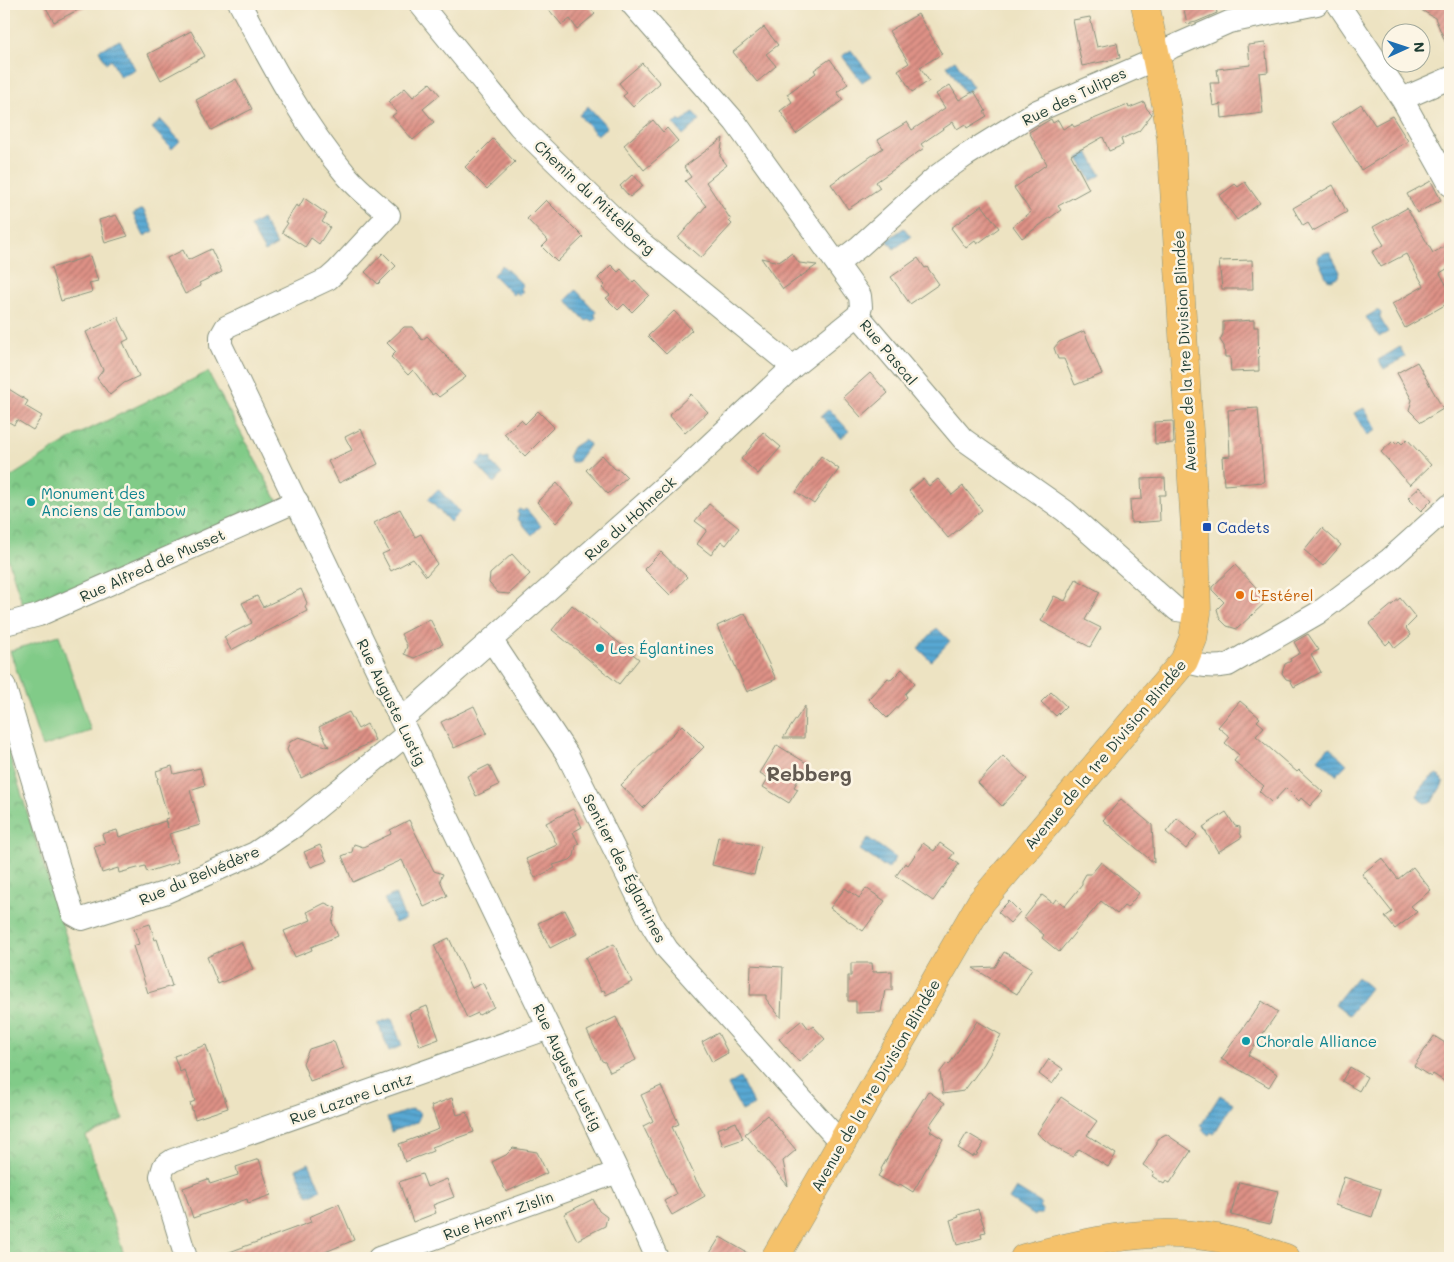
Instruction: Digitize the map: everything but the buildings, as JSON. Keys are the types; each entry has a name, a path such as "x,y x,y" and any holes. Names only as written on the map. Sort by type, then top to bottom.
{"main road":[{"name":"Avenue de la 1re Division Blindée","path":"775,1258 981,902 1184,661 1193,639 1197,613 1194,519 1171,138 1145,4"},
{"path":"1024,1258 1120,1236 1164,1233 1230,1241 1286,1258"}],"street":[{"name":"Rue Auguste Lustig","path":"240,4 275,69 324,148 348,177 388,215 328,279 226,328 221,336 221,345 618,1172 657,1258"},
{"name":"Chemin du Mittelberg","path":"420,4 520,127 628,232 793,367"},
{"name":"Rue Pascal","path":"632,4 735,122 860,296 862,307 858,315 963,439 1066,512 1177,610 1197,613"},
{"name":"Rue des Tulipes","path":"838,263 860,246 937,176 965,156 1037,111 1229,22 1317,4"},
{"path":"1338,4 1402,99 1450,185"},
{"path":"1402,99 1450,78"},
{"name":"Rue du Hohneck","path":"404,727 492,641 793,367 858,315"},
{"name":"Rue Alfred de Musset","path":"4,623 39,615 297,501"},
{"path":"1184,661 1212,668 1228,665 1318,613 1390,558 1450,504"},
{"name":"Sentier des Églantines","path":"492,641 567,754 653,927 667,949 843,1143"},
{"name":"Rue du Belvédère","path":"4,685 73,914 82,919 164,893 255,853 295,826 404,727"},
{"name":"Rue Lazare Lantz","path":"186,1258 161,1176 164,1166 173,1160 549,1028"},
{"name":"Rue Henri Zislin","path":"379,1258 618,1172"}],"green space":[{"path":"208,372 278,502 52,600 32,605 22,603 4,546 4,481 77,435"},
{"path":"59,635 91,731 42,747 10,651"},
{"path":"4,738 123,1119 86,1136 125,1258 4,1258"}],"water":[{"path":"120,40 135,69 120,77 111,60 106,63 99,50"},
{"path":"851,50 871,76 862,82 842,56"},
{"path":"955,60 973,87 965,93 947,65"},
{"path":"588,106 607,127 597,135 579,115"},
{"path":"693,112 700,120 683,135 674,124 679,119 682,122"},
{"path":"161,120 180,141 172,149 152,128"},
{"path":"1088,152 1101,175 1091,181 1078,158"},
{"path":"143,209 154,231 144,236 133,214"},
{"path":"262,219 277,245 265,252 250,226"},
{"path":"904,228 911,237 894,249 887,240"},
{"path":"1326,252 1330,253 1340,272 1339,276 1331,280 1327,279 1318,260 1319,256"},
{"path":"502,265 523,285 520,288 523,291 519,295 515,292 513,295 493,275"},
{"path":"576,290 596,312 596,318 593,321 586,321 566,300"},
{"path":"1376,311 1381,313 1380,318 1388,332 1379,337 1366,317"},
{"path":"1400,347 1405,357 1384,369 1378,360"},
{"path":"1364,408 1377,430 1367,435 1354,413"},
{"path":"829,409 849,431 841,438 821,416"},
{"path":"584,440 590,444 577,462 571,462 568,457 573,447"},
{"path":"484,456 491,458 491,462 502,474 494,483 476,464"},
{"path":"438,489 460,512 450,522 428,499"},
{"path":"519,509 523,511 526,509 541,526 532,535 517,518"},
{"path":"937,628 950,641 931,661 918,648"},
{"path":"1329,747 1347,764 1336,775 1318,759"},
{"path":"1437,774 1444,781 1443,784 1432,802 1424,803 1417,796 1418,793 1427,781"},
{"path":"868,838 896,858 888,869 860,850"},
{"path":"395,894 405,919 395,923 384,899"},
{"path":"1357,977 1370,988 1349,1015 1335,1004"},
{"path":"392,1018 402,1046 389,1051 378,1023"},
{"path":"740,1078 754,1105 742,1111 728,1085"},
{"path":"1220,1095 1233,1103 1214,1134 1211,1132 1209,1135 1202,1130 1204,1127 1201,1125"},
{"path":"412,1109 419,1112 420,1116 417,1122 391,1132 387,1118"},
{"path":"309,1163 321,1190 308,1196 296,1169"},
{"path":"1016,1188 1042,1204 1040,1206 1043,1210 1042,1214 1035,1214 1034,1216 1009,1199"}],"place":[{"name":"Monument des Anciens de Tambow","path":"31,502"},
{"name":"Cadets","path":"1207,527"},
{"name":"L’Estérel","path":"1240,595"},
{"name":"Les Églantines","path":"600,648"},
{"name":"Chorale Alliance","path":"1246,1041"}],"district":[{"name":"Rebberg","path":"809,773"}]}
